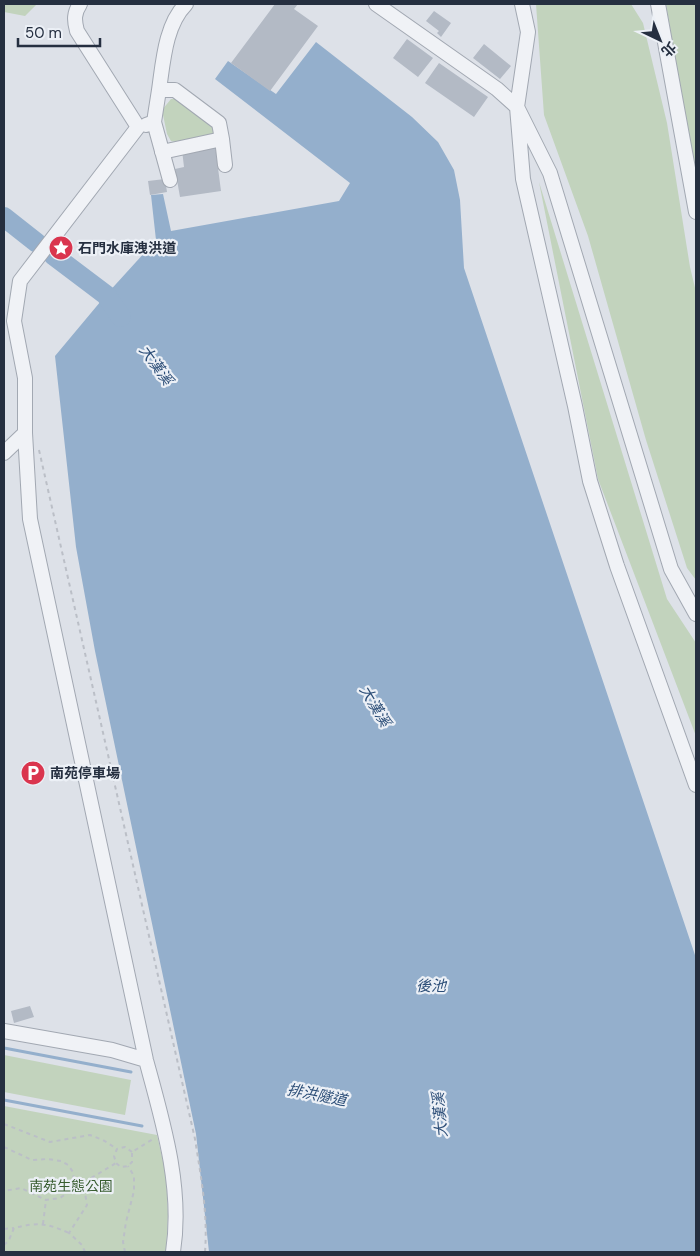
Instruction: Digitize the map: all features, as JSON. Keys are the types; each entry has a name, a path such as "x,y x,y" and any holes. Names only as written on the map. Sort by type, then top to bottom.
{"street":[{"path":"80,4 76,10 74,21 77,31 138,127"},
{"path":"170,180 154,122 168,35 186,4"},
{"path":"376,4 497,89 517,107 550,173 671,569 696,614"},
{"path":"522,4 528,32 517,107 523,179 575,406 590,481 617,566 696,785"},
{"path":"658,4 696,212"},
{"path":"159,90 175,90 219,123 225,165"},
{"path":"154,122 138,127 20,281 14,321 25,378 30,519 146,1060 165,1131 171,1164 174,1199 175,1241 173,1252"},
{"path":"162,152 222,139"},
{"path":"4,453 26,433"},
{"path":"4,1031 112,1050 146,1060"}],"path":[{"path":"38,446 195,1139 204,1191 205,1252"},
{"path":"4,1124 50,1142 90,1135 118,1149 125,1148 132,1152"},
{"path":"132,1152 165,1131"},
{"path":"4,1147 32,1160 61,1160 73,1172 74,1181 70,1191 60,1198 46,1200 21,1188 4,1191"},
{"path":"118,1149 114,1156 116,1163 122,1167 128,1166 132,1162 132,1152"},
{"path":"69,1233 87,1205 85,1193 88,1180 116,1163"},
{"path":"125,1252 123,1242 134,1191 134,1176 128,1166"},
{"path":"43,1224 46,1200"},
{"path":"4,1229 34,1223 53,1226 69,1233 82,1244 85,1252"},
{"path":"4,1245 9,1240 14,1228"}],"green space":[{"path":"4,4 37,4 25,16 4,12"},
{"path":"536,4 631,4 643,23 667,123 690,267 696,292 696,580 687,568 646,440 588,236 544,115"},
{"path":"666,4 696,4 696,182"},
{"path":"171,99 175,99 210,123 213,127 213,136 176,142 171,141 167,134 162,110"},
{"path":"539,182 667,599 696,643 696,736 598,479"},
{"path":"4,1055 131,1080 125,1115 4,1092"},
{"name":"南苑生態公園","path":"4,1106 157,1135 166,1174 168,1215 166,1252 4,1252"}],"water":[{"name":"後池","path":"316,42 412,117 438,142 454,170 460,200 464,268 696,958 696,1252 209,1252 196,1134 95,651 76,547 55,356 106,295 156,240 151,195 163,194 171,231 339,201 350,183 215,79 228,61 276,94"}],"building":[{"path":"275,4 298,4 294,9 318,26 270,91 231,63"},
{"path":"434,11 451,23 441,37 437,33 439,31 426,21"},
{"path":"407,39 433,58 418,77 393,58"},
{"path":"484,44 511,66 500,79 473,58"},
{"path":"439,63 488,97 474,117 425,83"},
{"path":"215,145 221,191 180,197 175,169 184,167 182,150"},
{"path":"165,179 167,192 150,195 148,181"},
{"path":"30,1006 34,1017 14,1023 11,1011"}],"waterway":[{"name":"大漢溪","path":"4,217 37,243"},
{"name":"大漢溪","path":"53,255 106,295 121,317"},
{"name":"排洪隧道","path":"4,1048 131,1072"},
{"name":"排洪隧道","path":"4,1100 142,1126"}],"place":[{"name":"石門水庫洩洪道","path":"61,248"},
{"name":"南苑停車場","path":"33,773"}]}
